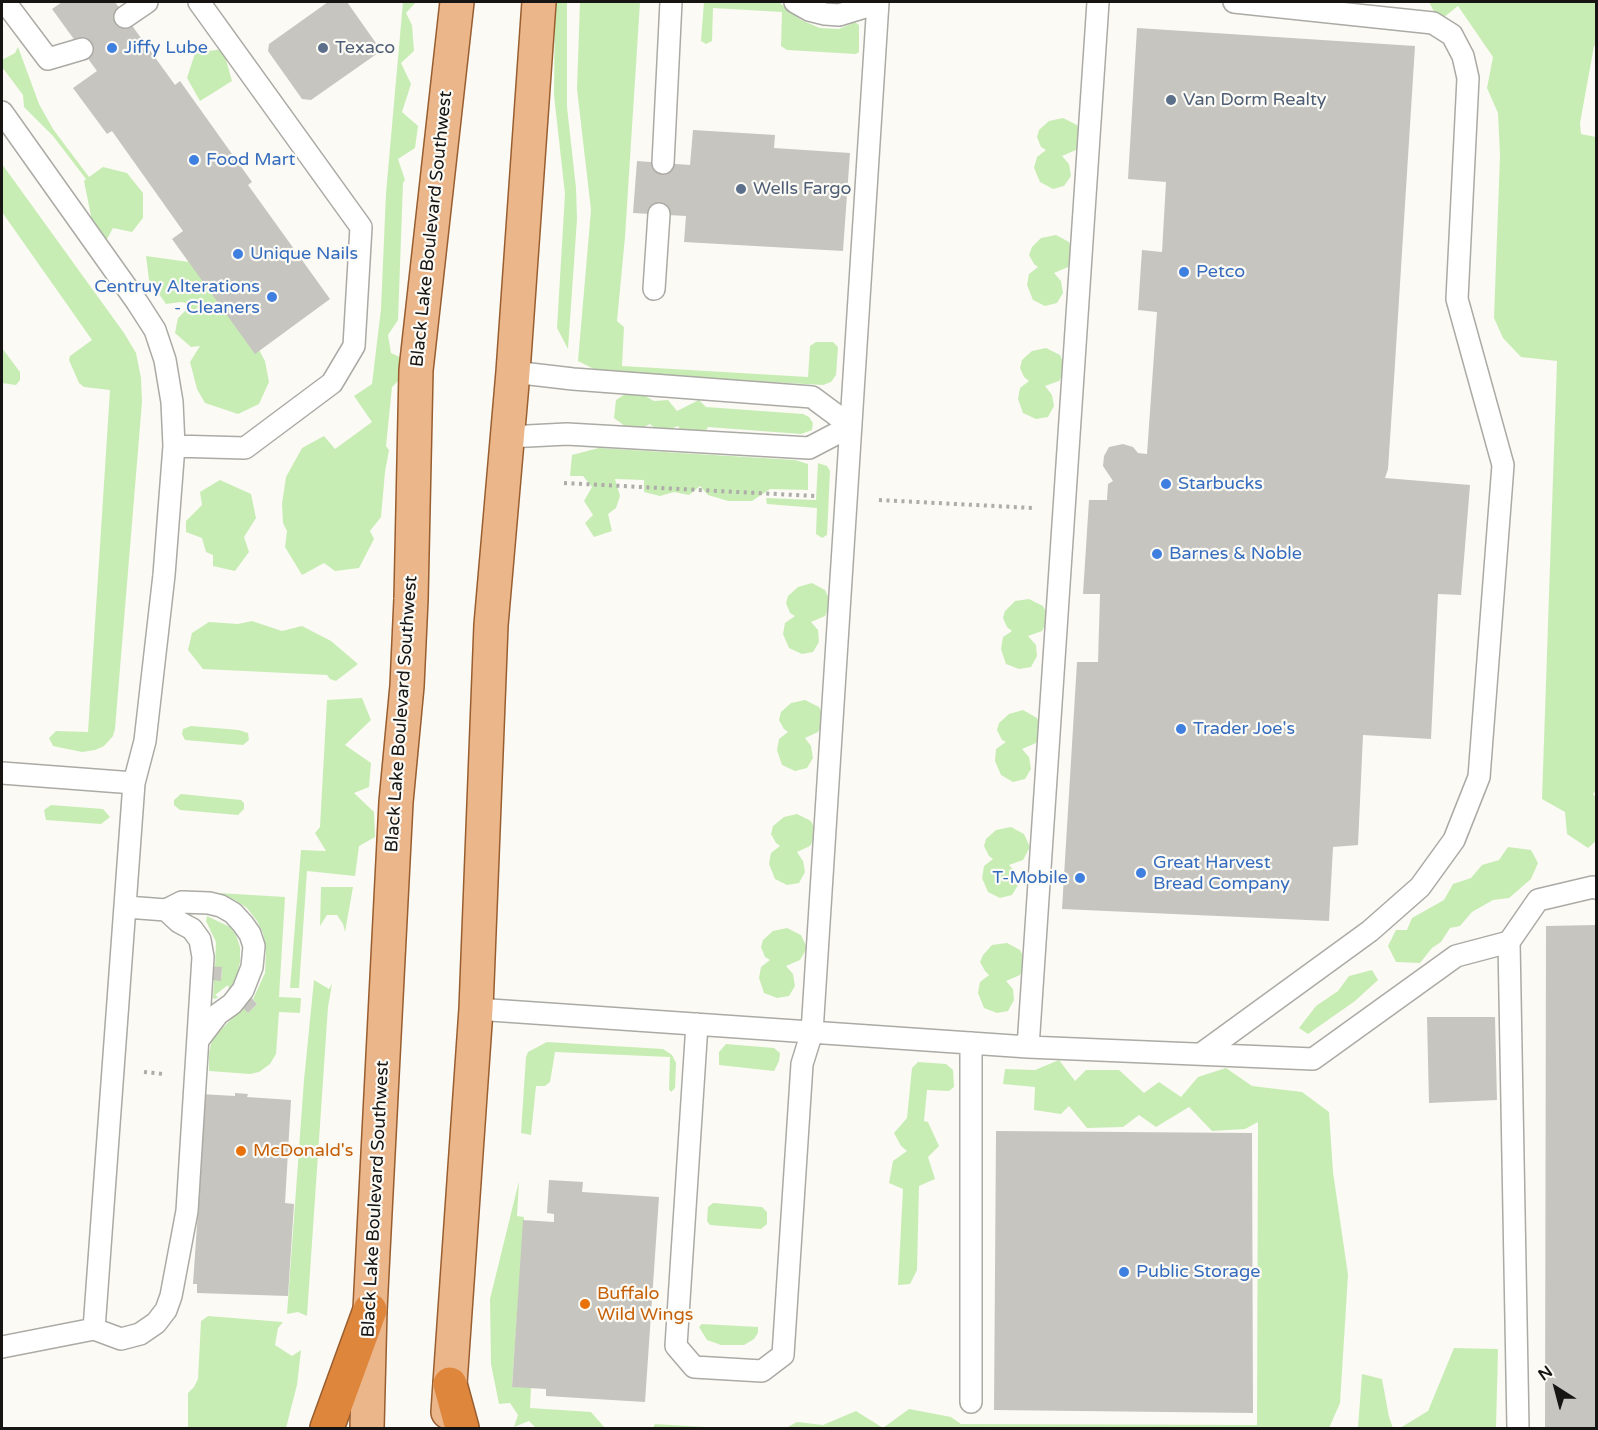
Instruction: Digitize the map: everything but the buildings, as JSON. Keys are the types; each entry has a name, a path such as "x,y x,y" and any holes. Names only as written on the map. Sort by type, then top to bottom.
{"highway":[{"path":"327,1428 370,1310"},
{"path":"450,1384 462,1428"}],"main road":[{"name":"Black Lake Boulevard Southwest","path":"366,1428 396,802 407,686 416,370 458,2"},
{"path":"446,1428 476,1009 491,625 508,437 539,2"}],"lane":[{"path":"5,2 48,59 82,49"},
{"path":"126,17 147,2"},
{"path":"174,446 245,448 332,383 354,346 361,227 199,2"},
{"path":"663,164 671,2"},
{"path":"697,1024 676,1346 694,1367 762,1371 783,1355 802,1064 812,1032 878,2 839,15 809,10 795,2"},
{"path":"1028,1047 1098,2"},
{"path":"1201,1054 1370,931 1420,887 1454,840 1479,777 1503,465 1457,299 1468,78 1464,56 1452,35 1433,23 1234,2"},
{"path":"2,112 155,330 165,360 171,392 174,446 164,575 146,741 134,783 94,1329"},
{"path":"654,289 659,214"},
{"path":"513,372 573,379 812,397 851,426"},
{"path":"508,437 567,434 809,448 851,426"},
{"path":"2,773 134,783"},
{"path":"1518,1428 1509,942 1538,900 1596,888"},
{"path":"126,907 166,910 182,902 209,903 221,906 233,913 250,934 254,946 252,967 243,990 232,1004 218,1014 199,1039"},
{"path":"2,1347 94,1329 121,1339 140,1334 156,1323 166,1310 171,1296 187,1212 203,957 200,940 192,929 179,922 166,910"},
{"path":"476,1009 1028,1047 1313,1059 1456,956 1509,942"},
{"path":"971,1043 971,1402"}],"green space":[{"path":"403,2 416,2 406,13 412,25 414,51 401,63 411,84 402,112 418,126 415,148 398,159 405,180 403,183 398,320 388,335 391,353 402,358 403,376 392,387 386,446 389,450 381,517 370,531 374,539 359,568 335,571 324,563 302,575 285,547 287,531 283,523 282,504 286,477 302,448 324,436 335,449 372,422 354,396 372,384 381,309 386,193"},
{"path":"555,2 567,2 567,107 576,188 577,219 568,349 557,328 565,194 554,95"},
{"path":"580,2 640,2 625,237 617,321 624,327 622,366 808,377 810,346 816,342 833,342 838,347 836,375 831,382 823,385 612,373 594,369 578,361 591,210 577,89"},
{"path":"704,2 779,2 801,20 820,28 839,29 855,22 859,25 859,52 856,54 787,50 781,46 782,12 713,8 712,41 706,44 701,41"},
{"path":"1429,2 1596,2 1596,45 1580,123 1581,134 1596,137 1596,791 1593,794 1596,797 1596,841 1588,848 1567,834 1565,812 1542,799 1557,361 1521,357 1503,338 1494,318 1500,155 1498,113 1487,88 1493,57 1458,6 1439,21"},
{"path":"18,47 39,104 53,129 89,177 103,167 127,173 143,193 143,218 132,232 113,228 105,243 94,231 84,181 86,179 53,136 24,107 23,95 2,67 2,60 15,53"},
{"path":"223,49 232,81 200,101 187,78 195,53"},
{"path":"1063,118 1077,125 1083,138 1076,150 1062,156 1069,164 1071,176 1064,186 1053,189 1040,182 1034,168 1037,157 1046,150 1041,147 1037,137 1039,130 1049,121"},
{"path":"2,164 124,333 136,353 141,378 142,402 115,729 113,736 104,746 82,752 53,746 49,738 56,731 88,732 110,390 84,387 79,383 69,360 70,356 92,340 2,212"},
{"path":"1056,235 1069,242 1075,255 1068,267 1054,273 1061,281 1063,293 1057,303 1045,306 1033,300 1027,285 1029,274 1038,267 1029,255 1032,247 1041,238"},
{"path":"146,256 189,262 259,350 265,361 269,382 259,404 238,414 205,403 197,389 190,362 200,346 191,347 175,333 178,318 192,304 181,302 166,304 149,280"},
{"path":"2,348 20,372 20,380 16,385 2,383"},
{"path":"1046,348 1060,355 1066,369 1059,381 1045,386 1052,395 1054,406 1048,417 1036,419 1023,413 1018,399 1020,388 1029,381 1024,377 1020,368 1022,360 1032,351"},
{"path":"633,389 654,401 668,400 677,411 699,400 706,407 803,414 813,423 812,430 801,434 708,427 704,434 685,436 678,426 660,433 650,424 633,432 614,418 616,400"},
{"path":"599,448 795,460 808,464 808,490 770,489 752,501 728,501 708,495 700,486 689,495 674,492 660,496 644,492 644,480 615,479 620,496 616,508 608,514 612,531 594,537 585,523 593,515 584,501 592,487 583,476 570,476 572,455"},
{"path":"818,463 827,466 830,471 827,535 822,538 816,534 817,508 767,504 766,498 816,500"},
{"path":"220,480 251,494 256,518 244,537 249,552 235,571 213,566 213,555 206,552 202,538 186,532 186,521 202,505 200,492"},
{"path":"812,583 825,590 831,603 825,616 811,622 818,630 819,642 813,652 802,654 789,648 783,634 785,623 795,616 790,613 786,603 788,596 798,587"},
{"path":"1029,599 1043,606 1049,618 1042,631 1028,636 1036,645 1037,656 1031,667 1019,669 1006,664 1001,649 1003,637 1012,631 1007,627 1003,618 1005,611 1015,601"},
{"path":"252,621 282,631 302,626 331,641 358,664 336,681 327,675 203,669 188,650 192,633 209,622 238,624"},
{"path":"362,698 371,720 345,745 371,763 369,787 354,793 374,812 375,837 359,846 355,876 307,871 299,988 290,988 301,850 326,851 315,833 320,827 327,700"},
{"path":"805,700 819,707 825,720 818,732 805,738 811,746 813,758 807,768 795,771 782,765 777,750 779,739 788,732 779,720 781,712 791,703"},
{"path":"1023,710 1037,718 1043,730 1036,743 1022,749 1029,757 1031,769 1025,779 1013,782 1001,775 995,761 996,749 1006,742 1002,740 997,730 999,723 1009,714"},
{"path":"191,726 239,730 248,733 249,740 243,745 185,740 182,734 183,729"},
{"path":"181,794 241,800 244,803 244,809 238,815 180,810 174,805 174,800"},
{"path":"51,805 103,809 110,817 101,824 46,820 44,810"},
{"path":"797,814 811,821 817,834 810,846 797,852 803,861 805,872 799,883 787,885 775,879 769,864 771,853 780,846 771,834 773,826 784,817"},
{"path":"1011,827 1024,834 1030,847 1023,860 1009,865 1017,874 1018,885 1012,895 1000,898 988,892 982,878 984,866 993,859 984,846 986,839 996,830"},
{"path":"1508,847 1531,850 1538,863 1531,879 1509,898 1493,900 1472,912 1460,926 1450,928 1441,942 1432,948 1420,963 1396,962 1388,946 1396,930 1407,930 1412,918 1444,900 1453,884 1471,878 1482,865 1499,860"},
{"path":"321,887 353,887 345,932 337,915 327,915 320,926"},
{"path":"218,893 285,897 279,997 301,998 300,1013 279,1012 276,1054 270,1064 259,1072 250,1074 209,1071 212,1039 243,1007 248,1013 257,1004 253,999 265,973 266,951 263,933 257,921 247,908"},
{"path":"207,916 230,927 240,947 240,962 236,979 229,989 228,985 215,995 218,997 215,999 213,998 214,980 221,980 222,968 215,967 216,942 206,921"},
{"path":"787,928 801,935 807,948 800,960 786,966 793,974 795,986 789,996 777,998 764,993 759,978 761,967 770,960 765,957 761,947 763,940 773,931"},
{"path":"1007,943 1020,950 1026,962 1020,975 1006,981 1013,989 1014,1000 1008,1011 997,1013 984,1008 978,993 980,982 989,975 980,962 992,945"},
{"path":"1372,970 1378,980 1355,1001 1308,1034 1299,1028 1316,1006 1338,991 1349,976"},
{"path":"314,980 329,989 332,984 328,1007 307,1316 298,1312 287,1314 304,1080"},
{"path":"547,1042 663,1049 672,1055 676,1063 675,1088 671,1092 669,1089 670,1057 555,1052 550,1082 545,1086 536,1086 531,1135 521,1133 526,1057 528,1052"},
{"path":"726,1044 774,1048 780,1053 779,1061 774,1071 719,1065 719,1052"},
{"path":"1059,1060 1075,1081 1086,1070 1119,1070 1144,1093 1159,1082 1181,1097 1198,1077 1226,1068 1252,1086 1302,1092 1329,1112 1333,1172 1348,1275 1340,1403 1329,1428 883,1428 909,1409 951,1417 961,1424 1257,1425 1258,1122 1245,1129 1212,1131 1189,1107 1156,1127 1139,1115 1123,1127 1087,1128 1069,1106 1061,1114 1034,1110 1035,1087 1003,1084 1005,1069 1035,1070"},
{"path":"918,1062 946,1064 953,1070 954,1087 949,1091 927,1090 924,1121 928,1122 939,1146 928,1157 935,1179 919,1186 917,1270 910,1284 898,1285 903,1189 889,1183 893,1161 907,1151 901,1146 894,1133 907,1118 912,1068"},
{"path":"519,1181 517,1216 524,1217 512,1386 531,1388 530,1408 591,1412 605,1428 536,1428 529,1421 514,1427 518,1415 510,1403 499,1404 491,1364 490,1299"},
{"path":"713,1203 762,1207 767,1212 767,1224 761,1229 710,1225 707,1221 708,1207"},
{"path":"208,1316 283,1322 278,1328 275,1345 292,1356 301,1350 297,1385 286,1428 188,1428 188,1393 198,1379 201,1321"},
{"path":"702,1324 758,1327 758,1333 754,1339 744,1345 721,1345 707,1340 699,1327"},
{"path":"1454,1348 1498,1349 1496,1428 1400,1428 1428,1411"},
{"path":"1362,1374 1382,1379 1393,1428 1358,1428"},
{"path":"856,1411 883,1428 786,1428 797,1422 823,1425"},
{"path":"655,1424 721,1428 653,1428"}],"place":[{"name":"Jiffy Lube","path":"112,48"},
{"name":"Texaco","path":"323,48"},
{"name":"Van Dorm Realty","path":"1171,100"},
{"name":"Food Mart","path":"194,160"},
{"name":"Wells Fargo","path":"741,189"},
{"name":"Unique Nails","path":"238,254"},
{"name":"Petco","path":"1184,272"},
{"name":"Centruy Alterations - Cleaners","path":"272,297"},
{"name":"Starbucks","path":"1166,484"},
{"name":"Barnes & Noble","path":"1157,554"},
{"name":"Trader Joe's","path":"1181,729"},
{"name":"Great Harvest Bread Company","path":"1141,873"},
{"name":"T-Mobile","path":"1080,878"},
{"name":"McDonald's","path":"241,1151"},
{"name":"Public Storage","path":"1124,1272"},
{"name":"Buffalo Wild Wings","path":"585,1304"}]}
